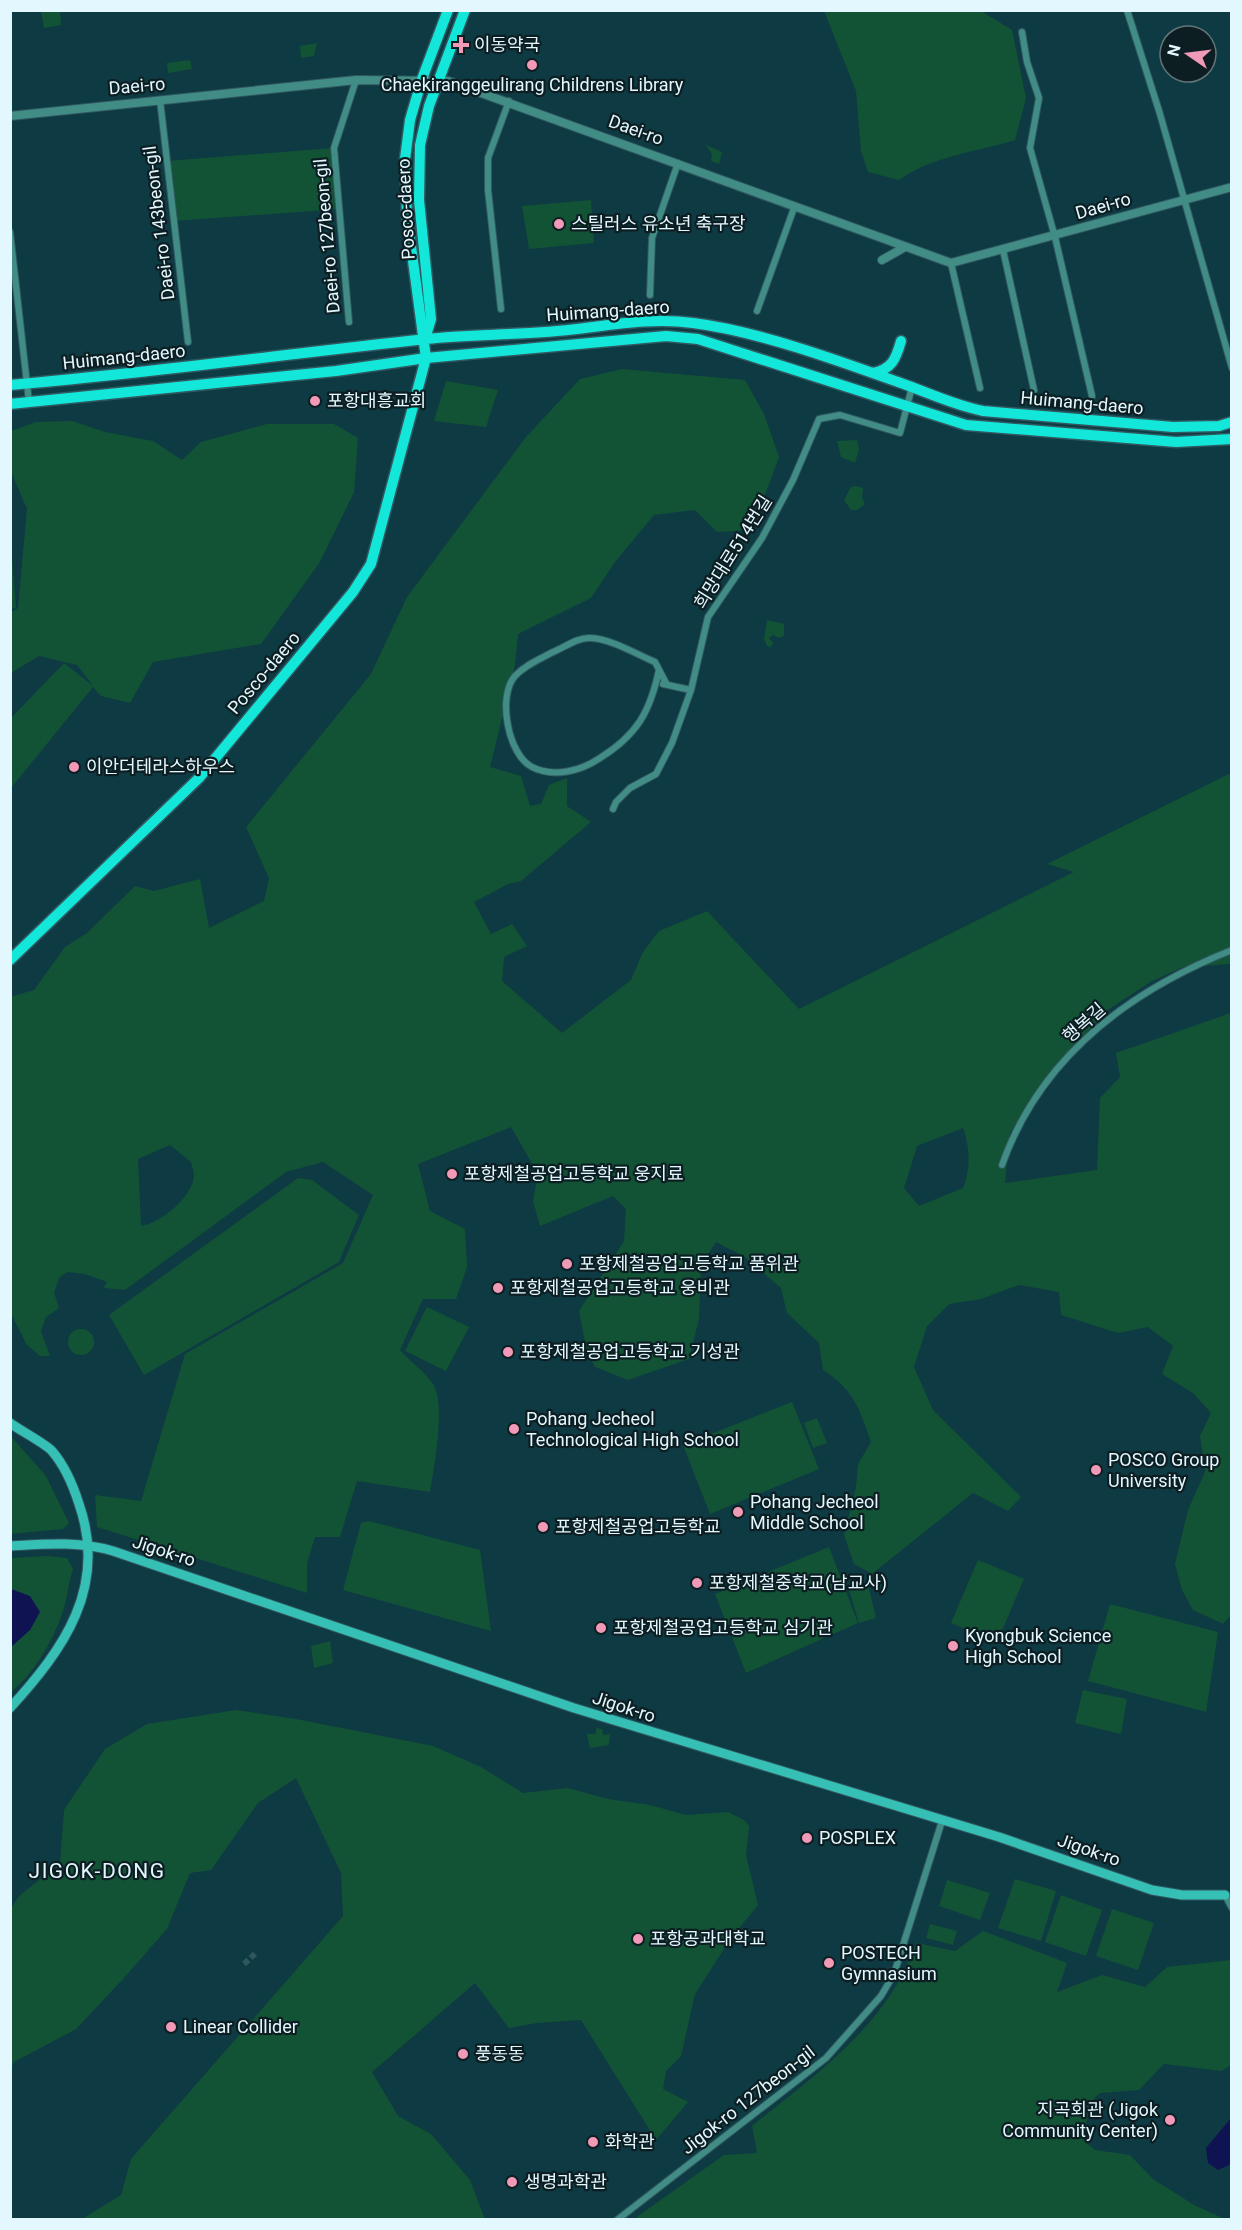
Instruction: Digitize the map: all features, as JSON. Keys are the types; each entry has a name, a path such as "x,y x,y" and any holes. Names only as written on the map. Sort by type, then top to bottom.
{"main road":[{"name":"Posco-daero","path":"10,960 199,778 368,572 426,358 425,339 420,324 405,175 407,135 422,79 448,10"},
{"name":"Posco-daero","path":"425,339 431,319 418,163 423,128 438,80 465,10"},
{"name":"Huimang-daero","path":"10,385 425,339 549,332 640,321 693,322 743,333 873,373 943,400 983,411 1173,427 1219,426 1232,422"},
{"name":"Huimang-daero","path":"10,404 81,395 336,371 426,358 649,337 698,339 906,405 949,421 979,427 1176,442 1232,439"},
{"path":"873,373 883,371 892,365 901,341"},
{"path":"80,378 81,395"},
{"path":"10,1423 51,1449 65,1469 82,1514 88,1544 89,1571 71,1627 41,1676 10,1708"},
{"name":"Jigok-ro","path":"10,1546 53,1543 88,1544 574,1708 1067,1859 1152,1890 1182,1895 1228,1894"}],"street":[{"path":"1127,10 1232,368"},
{"path":"1022,32 1027,62 1039,98 1030,148 1056,237 1092,396"},
{"name":"Daei-ro","path":"10,116 356,80 422,79 454,82 678,163 794,208 852,226 951,263 1056,237 1232,187"},
{"name":"Daei-ro 127beon-gil","path":"349,322 334,147 356,80"},
{"name":"Daei-ro 143beon-gil","path":"160,100 188,342"},
{"path":"501,309 488,158 509,101"},
{"path":"650,295 652,238 678,163"},
{"path":"757,311 794,208"},
{"path":"10,232 29,402"},
{"path":"882,260 905,247"},
{"path":"1003,250 1034,390"},
{"path":"951,263 980,388"},
{"name":"희망대로514번길","path":"613,809 616,802 630,788 656,774 672,743 691,690 708,617 762,538 794,480 819,419 840,415 900,433 912,387"},
{"path":"659,670 639,725 632,734 588,766 552,773 532,767 524,761 514,744 505,717 507,692 514,677 528,665 581,638 594,638 655,662 666,683"},
{"path":"655,686 666,683 691,690"},
{"name":"행복길","path":"1002,1165 1012,1137 1043,1084 1081,1043 1138,996 1191,966 1232,950"},
{"name":"Jigok-ro 127beon-gil","path":"617,2220 817,2067 881,1996 894,1974 942,1821"},
{"path":"1228,1894 1232,1908"}],"green space":[{"path":"41,11 60,11 61,25 44,28"},
{"path":"824,11 981,11 1012,30 1026,98 1015,140 940,160 899,180 868,172 861,151 856,91"},
{"path":"317,43 314,56 301,58 300,46"},
{"path":"190,60 192,69 168,73 167,63"},
{"path":"706,145 722,152 719,164 711,161 712,154"},
{"path":"334,148 340,209 173,221 167,161"},
{"name":"스틸러스 유소년 축구장","path":"591,200 594,243 529,249 522,206"},
{"path":"622,369 745,380 764,414 779,457 752,530 717,532 695,510 654,515 615,562 591,598 518,634 515,665 490,767 521,776 530,806 541,804 549,785 567,778 567,806 591,822 521,881 508,884 474,902 491,934 512,924 527,946 504,957 502,981 562,1033 631,980 643,952 659,931 707,911 799,1009 1074,872 1047,864 1231,773 1231,964 1183,967 1152,981 1106,1011 1041,1084 1010,1133 1005,1183 1097,1170 1100,1098 1120,1077 1116,1053 1231,1013 1231,1615 1223,1624 1193,1610 1182,1590 1175,1564 1188,1510 1205,1472 1200,1436 1211,1413 1193,1393 1162,1374 1173,1346 1148,1327 1118,1333 1061,1315 1059,1292 1019,1285 981,1299 949,1304 927,1326 914,1367 933,1410 1021,1497 1008,1511 973,1493 872,1574 854,1564 844,1535 856,1487 858,1464 871,1442 863,1419 849,1393 823,1370 819,1343 787,1313 781,1288 745,1257 716,1242 701,1265 699,1319 689,1359 628,1380 595,1367 587,1352 579,1311 624,1241 626,1209 613,1196 540,1226 533,1201 538,1174 511,1127 418,1164 430,1211 465,1229 467,1267 456,1299 423,1299 400,1350 430,1380 437,1393 438,1436 430,1492 357,1481 340,1537 315,1537 307,1563 307,1593 97,1527 95,1495 141,1501 185,1354 343,1263 373,1195 323,1162 286,1172 125,1290 104,1288 107,1282 85,1274 67,1272 59,1278 54,1293 59,1308 46,1317 41,1331 50,1356 40,1356 27,1345 11,1314 10,997 34,990 65,947 87,933 135,886 154,891 200,879 209,928 264,901 269,878 246,827 371,674 407,597 526,437 580,379","holes":["963,1128 969,1158 963,1188 919,1206 904,1188 917,1146","170,1145 191,1162 194,1176 192,1184 188,1193 166,1215 141,1226 138,1159"]},
{"path":"446,381 498,390 486,427 434,421"},
{"path":"72,421 105,432 153,441 182,460 201,442 267,424 334,424 358,438 354,492 320,562 261,644 153,662 130,703 101,696 93,687 11,788 11,718 64,663 93,686 77,665 39,656 11,673 11,612 18,608 27,509 11,472 11,431 36,422"},
{"path":"857,440 859,449 855,463 841,457 837,441"},
{"path":"851,487 863,488 862,498 865,504 857,510 851,510 844,500"},
{"path":"11,545 16,608 11,609 10,608"},
{"path":"767,620 784,624 784,636 779,638 773,635 769,638 773,643 771,647 767,646 764,639"},
{"path":"298,1178 312,1180 359,1215 339,1262 144,1375 109,1315"},
{"path":"427,1307 469,1327 446,1371 405,1351"},
{"path":"81,1329 90,1333 94,1342 90,1351 81,1355 72,1351 68,1342 72,1333"},
{"path":"792,1402 819,1469 710,1514 683,1445"},
{"path":"817,1418 827,1443 813,1448 804,1423"},
{"path":"10,1435 46,1476 69,1523 63,1529 11,1534"},
{"path":"369,1521 480,1550 491,1631 343,1590 361,1523"},
{"path":"829,1547 858,1623 746,1673 715,1594"},
{"path":"48,1556 67,1558 73,1569 64,1609 41,1657 11,1692 11,1558"},
{"path":"978,1560 1024,1579 997,1642 951,1623"},
{"path":"868,1585 876,1618 859,1623 849,1590"},
{"path":"1110,1604 1218,1632 1206,1712 1088,1681"},
{"path":"330,1641 333,1663 314,1668 311,1646"},
{"path":"1083,1690 1127,1699 1121,1734 1075,1723"},
{"path":"236,1710 296,1719 433,1746 481,1767 523,1793 568,1788 608,1799 650,1805 686,1815 728,1812 744,1820 749,1826 746,1855 758,1905 731,1938 695,1994 681,2056 666,2071 663,2089 688,2102 656,2140 581,2020 537,2023 509,2028 475,1983 372,2072 398,2116 431,2134 470,2180 485,2219 82,2219 121,2195 131,2159 343,1916 341,1873 296,1778 258,1803 211,1870 190,1873 167,1929 76,2029 14,2062 11,2069 11,1908 20,1895 60,1864 64,1810 105,1749 147,1724"},
{"path":"596,1728 602,1729 603,1735 610,1734 609,1745 590,1748 587,1734 596,1734"},
{"path":"1015,1879 1056,1891 1041,1941 998,1928"},
{"path":"947,1880 990,1893 980,1920 939,1906"},
{"path":"1061,1895 1102,1910 1086,1956 1045,1942"},
{"path":"1112,1909 1154,1923 1138,1970 1096,1956"},
{"path":"930,1924 957,1931 953,1945 926,1938"},
{"path":"983,1931 1067,1963 1057,1992 1102,1975 1145,1987 1167,1967 1231,1960 1231,2065 1222,2071 1164,2064 1139,2090 1100,2093 1089,2103 1084,2141 1095,2150 1130,2155 1153,2179 1194,2205 1225,2219 634,2219 724,2155 757,2153 752,2126 825,2067 869,2023 904,1972 916,1943 955,1951"}],"shaded area":[{"path":"11,1589 30,1596 40,1612 30,1630 11,1647"},
{"path":"1231,2118 1231,2164 1218,2170 1208,2163 1206,2148"}],"tunnel":[{"path":"244,1964 257,1952"}],"place":[{"name":"이동약국","path":"461,45"},
{"name":"Chaekiranggeulirang Childrens Library","path":"532,65"},
{"name":"스틸러스 유소년 축구장","path":"559,224"},
{"name":"포항대흥교회","path":"315,401"},
{"name":"이안더테라스하우스","path":"74,767"},
{"name":"포항제철공업고등학교 웅지료","path":"452,1174"},
{"name":"포항제철공업고등학교 품위관","path":"567,1264"},
{"name":"포항제철공업고등학교 웅비관","path":"498,1288"},
{"name":"포항제철공업고등학교 기성관","path":"508,1352"},
{"name":"Pohang Jecheol Technological High School","path":"514,1429"},
{"name":"POSCO Group University","path":"1096,1470"},
{"name":"Pohang Jecheol Middle School","path":"738,1512"},
{"name":"포항제철공업고등학교","path":"543,1527"},
{"name":"포항제철중학교(남교사)","path":"697,1583"},
{"name":"포항제철공업고등학교 심기관","path":"601,1628"},
{"name":"Kyongbuk Science High School","path":"953,1646"},
{"name":"POSPLEX","path":"807,1838"},
{"name":"포항공과대학교","path":"638,1939"},
{"name":"POSTECH Gymnasium","path":"829,1963"},
{"name":"Linear Collider","path":"171,2027"},
{"name":"풍동동","path":"463,2054"},
{"name":"지곡회관 (Jigok Community Center)","path":"1170,2120"},
{"name":"화학관","path":"593,2142"},
{"name":"생명과학관","path":"512,2182"}],"district":[{"name":"JIGOK-DONG","path":"97,1871"}]}
